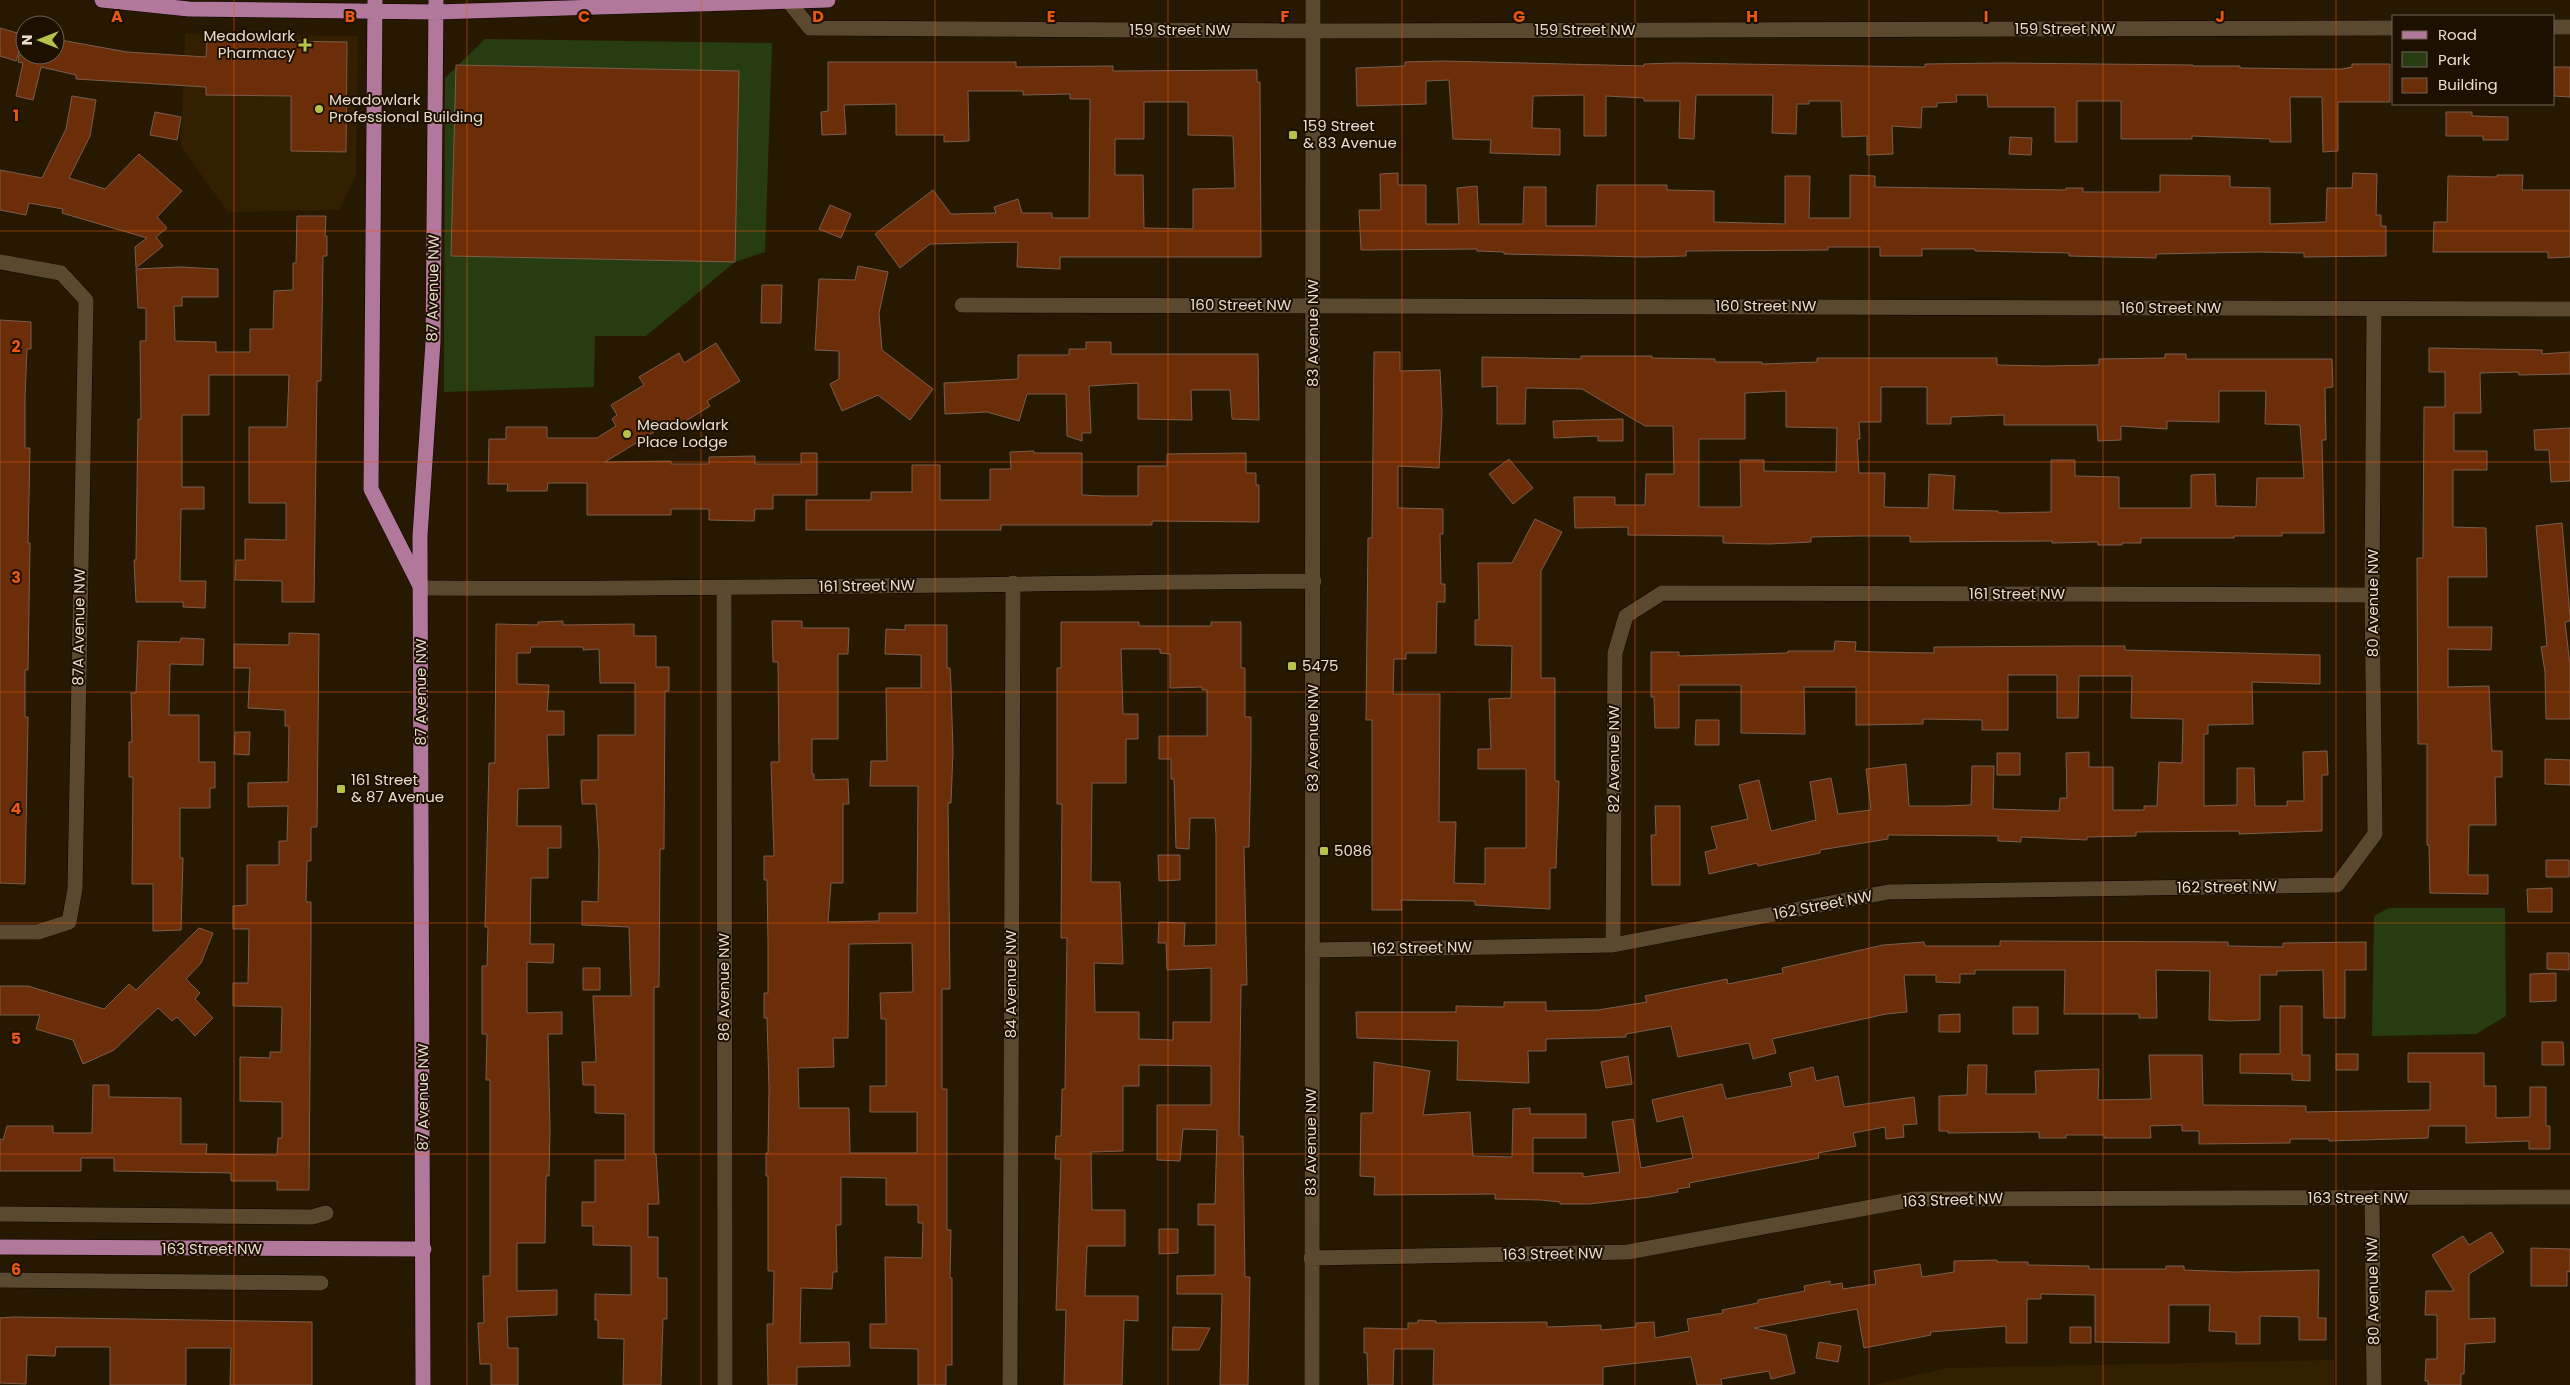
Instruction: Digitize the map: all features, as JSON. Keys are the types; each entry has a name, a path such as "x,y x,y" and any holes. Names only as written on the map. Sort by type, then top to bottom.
{"main road":[{"path":"102,0 190,9 828,0"},
{"path":"424,0 436,6"},
{"path":"374,6 371,488 420,588"},
{"name":"87 Avenue NW","path":"423,1385 420,536 433,342 436,6"},
{"name":"163 Street NW","path":"0,1247 424,1249"}],"street":[{"name":"83 Avenue NW","path":"1312,0 1314,581 1312,1385"},
{"name":"159 Street NW","path":"789,2 810,28 1312,31 2392,28"},
{"path":"2555,27 2570,27"},
{"name":"87A Avenue NW","path":"0,262 60,273 86,300 75,889 69,922 38,932 0,932"},
{"name":"160 Street NW","path":"962,305 1313,304 2570,309"},
{"name":"80 Avenue NW","path":"2337,885 2375,834 2372,595 2374,309"},
{"name":"161 Street NW","path":"420,588 724,589 1013,583 1314,581"},
{"name":"84 Avenue NW","path":"1010,1385 1013,583"},
{"name":"86 Avenue NW","path":"724,589 725,1385"},
{"name":"161 Street NW","path":"1662,593 2372,595"},
{"name":"82 Avenue NW","path":"1613,945 1615,653 1626,616 1662,593"},
{"name":"162 Street NW","path":"1312,950 1613,945 1888,892 2337,885"},
{"name":"163 Street NW","path":"1311,1258 1628,1252 1914,1199 2570,1197"},
{"name":"80 Avenue NW","path":"2372,1198 2374,1385"},
{"path":"0,1214 312,1217 326,1213"},
{"path":"0,1280 321,1283"}],"shaded area":[{"path":"185,34 358,36 356,175 339,210 228,212 181,147"},
{"path":"2334,1360 2334,1385 1873,1385 1947,1368"}],"green space":[{"path":"485,39 772,43 765,252 735,262 646,336 595,336 594,387 444,392 445,78"},
{"path":"2389,908 2505,908 2506,1016 2476,1034 2372,1036 2374,916"}],"building":[{"path":"0,28 15,32 15,61 0,56"},
{"name":"Meadowlark Professional Building","path":"207,40 347,42 346,152 291,151 291,96 206,95 206,87 76,79 76,75 41,67 33,100 16,96 23,65 65,65 65,41 127,52 206,57"},
{"path":"1444,61 1644,66 1644,64 1675,63 1925,67 1925,64 2003,63 2193,65 2311,69 2342,69 2352,67 2352,64 2390,64 2390,102 2338,102 2338,151 2323,152 2322,97 2290,97 2291,142 2270,142 2270,139 2192,136 2192,139 2121,139 2121,101 2077,101 2077,142 2055,142 2055,107 1988,107 1987,95 1956,95 1957,102 1937,103 1937,107 1922,107 1921,128 1892,126 1893,154 1867,155 1867,136 1842,137 1841,101 1809,101 1809,104 1797,104 1796,134 1772,133 1773,95 1696,95 1694,139 1679,138 1680,101 1644,101 1644,98 1606,96 1606,136 1584,136 1584,95 1533,96 1532,128 1560,129 1560,155 1490,153 1491,140 1453,139 1449,80 1426,81 1426,104 1357,106 1356,68 1405,66 1405,62"},
{"path":"828,62 1016,62 1016,67 1113,66 1113,71 1257,70 1257,82 1260,82 1261,257 1060,257 1060,269 1017,267 1018,242 930,244 900,268 875,234 933,190 951,214 996,213 994,207 1018,199 1022,213 1052,213 1052,218 1089,218 1090,99 1070,99 1070,94 1023,95 1023,91 968,91 969,141 944,142 944,135 896,135 896,104 844,105 846,134 822,135 821,112 828,111","holes":["1144,102 1188,102 1188,135 1233,136 1235,188 1193,189 1193,229 1144,228 1143,175 1115,175 1115,139 1144,139"]},
{"path":"456,65 739,71 735,262 451,256"},
{"path":"2555,67 2570,67 2570,97 2555,96"},
{"path":"72,96 96,100 90,136 69,178 105,189 139,154 182,191 157,217 167,228 156,237 163,246 136,268 135,247 147,238 62,213 63,209 29,203 26,215 0,210 0,170 42,178 66,129"},
{"path":"155,112 181,117 177,140 150,135"},
{"path":"2446,112 2472,112 2472,116 2508,117 2508,140 2483,140 2483,136 2446,136"},
{"path":"2010,137 2032,138 2031,155 2009,154"},
{"path":"1398,173 1398,185 1426,185 1426,224 1459,224 1457,188 1477,186 1479,224 1523,224 1524,187 1546,187 1546,226 1596,226 1597,185 1667,185 1667,190 1714,191 1714,222 1785,224 1785,176 1810,176 1809,218 1850,218 1850,175 1875,176 1875,187 2066,190 2066,188 2083,188 2083,192 2160,192 2160,175 2230,176 2230,187 2270,188 2270,224 2326,222 2327,188 2352,188 2353,173 2377,174 2376,215 2381,215 2381,226 2386,226 2386,256 2304,257 2304,253 2259,252 2156,254 2156,258 2069,256 2069,253 1975,251 1975,249 1922,249 1922,256 1880,256 1880,247 1828,247 1828,250 1686,251 1686,256 1645,257 1504,254 1504,252 1477,251 1477,249 1361,250 1359,210 1381,210 1380,174"},
{"path":"2497,175 2523,175 2522,190 2570,190 2570,257 2548,258 2548,252 2433,252 2434,222 2447,222 2448,176 2497,177"},
{"path":"830,205 851,214 841,238 819,229"},
{"path":"297,216 326,216 325,236 327,236 327,256 323,256 321,381 317,381 314,602 282,602 282,581 235,580 236,560 245,560 245,539 286,540 286,503 249,503 249,427 287,427 289,375 209,375 209,415 182,415 182,487 204,487 204,509 181,509 180,581 206,581 205,608 183,607 183,602 136,602 134,560 136,560 138,419 141,419 140,341 146,341 146,308 138,308 136,269 180,267 218,269 218,297 182,297 182,306 174,306 175,341 216,342 216,352 250,352 250,329 273,329 274,291 293,290 293,263 296,263"},
{"path":"858,266 888,272 879,313 882,350 933,389 910,420 878,395 842,411 830,384 839,379 839,351 815,350 819,279 855,280"},
{"path":"762,285 782,285 781,323 761,323"},
{"path":"0,320 31,322 31,349 27,349 25,397 25,448 30,448 28,543 30,543 28,670 25,670 25,717 28,717 25,884 0,883"},
{"path":"1086,342 1111,342 1111,354 1258,354 1259,420 1232,419 1230,390 1191,390 1192,420 1138,419 1138,383 1089,386 1091,433 1082,433 1082,441 1067,436 1066,394 1027,394 1019,421 987,412 945,414 944,383 1018,379 1018,355 1069,355 1069,349 1086,349"},
{"name":"Meadowlark Place Lodge","path":"716,343 740,381 707,401 710,406 671,430 667,424 605,462 671,461 671,464 709,464 709,457 755,456 755,464 801,464 801,453 817,453 817,495 773,495 773,509 755,509 754,521 709,520 709,509 671,509 671,515 587,515 587,483 548,483 547,491 507,491 508,484 488,484 489,439 506,439 506,427 547,427 547,438 597,438 616,426 612,419 617,415 611,405 644,385 639,377 679,353 684,363"},
{"path":"2429,348 2542,350 2542,354 2570,352 2570,374 2519,375 2518,372 2480,373 2481,413 2454,413 2454,451 2487,451 2487,470 2453,470 2453,527 2486,528 2487,577 2448,577 2448,627 2492,627 2491,650 2448,649 2448,687 2489,686 2492,751 2502,751 2502,777 2495,777 2496,825 2469,825 2468,875 2488,875 2488,894 2430,893 2429,845 2427,845 2427,744 2418,744 2417,558 2423,558 2424,407 2445,407 2445,372 2429,372"},
{"path":"1374,352 1400,352 1400,371 1440,370 1442,414 1439,468 1398,466 1398,508 1443,509 1443,534 1440,534 1441,584 1445,584 1445,602 1437,602 1436,653 1406,653 1406,659 1394,659 1393,694 1440,694 1439,822 1456,822 1454,883 1485,884 1485,848 1526,848 1526,769 1478,769 1478,749 1491,749 1489,699 1511,698 1512,646 1475,645 1475,620 1479,620 1478,563 1512,563 1535,519 1562,532 1541,571 1541,678 1555,678 1555,781 1559,781 1556,868 1550,868 1550,909 1475,905 1475,901 1401,900 1402,910 1372,910 1372,720 1366,720 1368,538 1372,538"},
{"path":"2165,354 2186,354 2186,359 2332,359 2333,387 2325,388 2326,440 2322,440 2324,533 2282,533 2282,536 2234,536 2234,538 2141,538 2141,543 2122,543 2122,545 2098,545 2098,542 2052,543 2052,541 1910,542 1910,536 1811,537 1811,542 1769,544 1723,543 1723,536 1628,535 1628,527 1575,528 1574,497 1615,497 1615,505 1645,505 1646,474 1674,474 1673,426 1645,426 1582,389 1526,388 1525,424 1497,424 1497,386 1482,387 1482,357 1581,359 1581,356 1652,356 1652,358 1715,359 1715,362 1762,362 1762,364 1817,362 1817,358 1997,358 1997,365 2045,366 2099,365 2099,359 2165,358","holes":["1881,387 1927,387 1927,424 1951,424 1951,417 2004,415 2004,425 2097,425 2098,441 2121,440 2121,426 2167,429 2167,421 2219,422 2219,391 2266,391 2265,424 2300,425 2304,478 2257,478 2256,507 2216,506 2215,474 2191,475 2191,508 2119,508 2119,477 2075,476 2075,460 2051,460 2051,512 1998,513 1998,511 1953,510 1955,476 1929,474 1928,508 1884,507 1885,473 1859,473 1857,439 1860,439 1859,422 1881,422","1786,391 1786,427 1837,428 1836,472 1764,471 1764,460 1740,460 1741,507 1699,507 1699,439 1745,439 1745,393"]},
{"path":"1623,419 1623,441 1598,441 1598,436 1554,438 1553,421"},
{"path":"2570,428 2570,481 2551,482 2549,450 2535,450 2534,430"},
{"path":"1034,451 1034,453 1082,453 1082,495 1103,496 1138,496 1138,466 1167,466 1167,454 1246,453 1246,473 1256,473 1256,485 1259,485 1259,522 1152,521 1152,525 1001,525 1001,530 806,530 806,500 871,500 871,492 912,492 912,465 940,465 940,500 990,500 990,469 1011,469 1010,452"},
{"path":"1509,459 1533,488 1513,504 1489,474"},
{"path":"2562,523 2570,616 2570,621 2565,622 2570,665 2570,719 2546,719 2545,672 2541,647 2547,646 2536,526"},
{"path":"563,621 563,625 634,624 634,636 656,636 656,667 669,667 669,691 665,691 664,849 660,849 659,987 654,987 654,1154 656,1154 659,1204 648,1204 648,1237 658,1237 658,1278 667,1278 667,1319 663,1319 661,1385 623,1385 624,1339 598,1338 598,1320 595,1320 595,1294 631,1295 631,1246 593,1245 593,1226 582,1226 582,1202 595,1202 595,1160 625,1160 625,1114 595,1113 595,1085 583,1085 582,1062 596,1062 593,996 631,996 629,927 582,925 582,901 598,902 599,853 596,804 582,804 581,780 598,780 598,735 635,735 635,683 600,683 599,649 583,650 583,647 531,647 530,653 517,653 517,684 549,685 547,711 564,711 564,735 547,735 549,788 518,789 517,826 561,826 561,848 548,848 548,878 531,878 530,944 554,944 553,963 527,962 527,1013 562,1012 562,1034 548,1034 550,1129 549,1176 546,1176 545,1243 517,1243 517,1291 557,1290 557,1315 507,1317 508,1348 518,1348 518,1385 491,1385 491,1364 480,1364 478,1323 484,1323 483,1276 490,1276 490,1080 486,1080 487,1034 482,1034 482,966 487,966 488,927 485,927 489,763 495,763 496,624 538,625 538,622"},
{"path":"772,621 802,621 802,628 849,628 848,654 838,654 838,739 812,739 812,774 814,774 814,780 848,779 849,804 843,804 843,883 831,883 828,922 879,921 879,913 917,913 918,786 870,786 871,761 887,761 886,688 921,688 921,655 885,654 886,629 905,630 905,625 947,625 947,668 950,668 953,752 951,803 948,803 950,989 942,989 942,1089 947,1089 947,1230 951,1230 950,1278 952,1278 952,1365 946,1365 946,1385 918,1385 918,1349 870,1348 870,1324 886,1324 885,1257 922,1258 923,1223 918,1223 918,1205 886,1205 886,1178 841,1177 841,1225 836,1225 837,1272 833,1272 832,1289 801,1288 800,1343 849,1342 850,1366 797,1367 797,1385 768,1385 767,1324 773,1324 774,1271 768,1271 768,1176 766,1176 766,1153 768,1153 769,1088 767,1018 764,1018 764,993 768,993 768,941 767,880 764,880 764,856 774,856 771,762 779,762 778,662 773,662","holes":["912,943 913,992 880,993 881,1019 886,1019 886,1086 870,1086 870,1112 917,1112 917,1153 850,1153 849,1108 799,1108 798,1068 834,1067 833,1038 848,1038 849,944"]},
{"path":"1061,622 1139,622 1139,626 1211,626 1211,622 1241,622 1241,668 1245,668 1245,717 1251,717 1249,847 1244,847 1247,985 1241,985 1239,1136 1243,1136 1245,1277 1250,1277 1248,1385 1220,1385 1222,1294 1177,1294 1177,1276 1215,1275 1215,1225 1198,1225 1198,1204 1215,1204 1217,1130 1183,1129 1180,1161 1157,1160 1157,1105 1211,1105 1211,1066 1139,1065 1139,1086 1123,1086 1123,1151 1091,1152 1092,1210 1125,1210 1125,1246 1087,1246 1085,1296 1138,1296 1138,1321 1124,1320 1122,1385 1064,1385 1066,1310 1056,1310 1061,1159 1055,1159 1056,1136 1061,1136 1062,1089 1065,1089 1067,938 1061,938 1062,804 1057,804 1057,668 1061,668","holes":["1121,649 1160,649 1160,653 1170,654 1170,688 1202,687 1202,690 1207,690 1207,736 1159,736 1159,759 1171,759 1171,779 1174,779 1176,848 1189,849 1190,818 1215,818 1216,835 1216,945 1184,946 1185,923 1159,922 1158,943 1166,943 1167,970 1211,968 1211,1022 1173,1022 1173,1040 1139,1039 1139,1012 1095,1012 1094,963 1123,964 1120,882 1091,882 1092,783 1126,783 1126,739 1138,739 1138,714 1123,714"]},
{"path":"289,633 319,634 317,827 311,827 311,861 307,861 306,902 311,902 309,1190 277,1190 277,1181 231,1181 231,1173 114,1171 114,1158 81,1158 81,1171 0,1171 0,1139 3,1140 7,1126 53,1126 53,1133 92,1133 93,1085 109,1085 109,1097 181,1098 181,1144 207,1144 206,1154 277,1155 278,1138 282,1138 282,1102 240,1101 240,1057 270,1058 270,1052 281,1052 282,1007 233,1006 233,983 248,983 249,929 233,929 233,906 247,905 247,865 279,865 279,841 287,841 288,806 248,807 248,783 288,782 289,726 285,726 285,710 248,708 250,668 234,668 234,644 289,645"},
{"path":"181,638 204,639 203,665 170,664 169,715 199,715 199,762 215,762 215,788 210,788 210,808 180,808 180,858 183,858 181,930 153,931 153,884 132,884 133,777 129,777 129,742 132,742 131,693 136,693 138,641 180,642"},
{"path":"1835,641 1856,642 1855,651 1876,652 1934,653 1934,647 2125,646 2125,650 2320,655 2320,684 2252,682 2253,724 2208,725 2208,734 2204,734 2204,806 2237,805 2237,768 2254,768 2255,806 2287,806 2287,801 2304,801 2303,752 2327,751 2328,775 2322,775 2322,831 2239,834 2239,831 2136,832 2136,836 2087,837 2087,840 2021,837 2021,842 1998,841 1998,836 1888,835 1888,839 1820,850 1820,853 1758,866 1757,863 1709,874 1705,852 1717,849 1711,827 1748,819 1739,785 1759,780 1771,831 1816,820 1810,782 1831,778 1838,814 1871,810 1866,769 1906,764 1909,806 1946,806 1971,805 1972,766 1994,766 1993,809 2059,811 2060,798 2067,798 2066,753 2089,752 2089,767 2113,767 2113,810 2144,810 2144,806 2157,806 2159,762 2182,763 2183,719 2131,718 2132,676 2079,676 2078,718 2057,718 2057,675 2008,675 2008,730 1982,730 1982,720 1923,719 1923,724 1856,725 1856,687 1804,687 1805,734 1741,733 1741,685 1679,685 1679,728 1655,728 1654,697 1651,697 1651,652 1679,652 1679,656 1834,651"},
{"path":"1696,720 1719,720 1719,745 1695,745"},
{"path":"235,732 250,732 249,755 234,754"},
{"path":"1997,753 2020,753 2020,775 1997,775"},
{"path":"2545,759 2570,760 2570,785 2545,784"},
{"path":"1655,806 1680,806 1680,885 1652,885 1651,835 1656,835"},
{"path":"1158,855 1180,855 1180,880 1159,881"},
{"path":"2546,860 2569,860 2569,877 2546,877"},
{"path":"2552,888 2552,912 2528,912 2527,889"},
{"path":"199,928 213,933 201,963 186,979 200,993 195,999 213,1018 195,1036 177,1017 172,1021 158,1008 114,1050 83,1064 73,1040 36,1029 40,1015 0,1015 0,986 28,986 104,1009 129,984 136,990"},
{"path":"2000,941 2228,942 2228,946 2283,947 2283,943 2366,942 2366,970 2345,970 2345,1018 2324,1018 2323,970 2277,971 2277,975 2260,975 2260,1020 2230,1021 2209,1020 2210,971 2156,970 2157,1018 2139,1018 2139,1014 2064,1014 2065,970 1975,970 1975,974 1960,974 1960,983 1936,982 1936,975 1904,975 1907,1012 1886,1014 1772,1039 1776,1053 1753,1059 1749,1043 1678,1057 1671,1026 1626,1034 1626,1037 1546,1039 1546,1051 1528,1051 1529,1083 1457,1080 1458,1041 1357,1038 1356,1012 1456,1012 1456,1006 1504,1007 1504,1002 1546,1002 1546,1011 1598,1010 1647,1002 1645,996 1727,979 1728,984 1783,973 1782,968 1883,945 1924,942 1925,946 2000,946"},
{"path":"2547,953 2569,953 2569,970 2547,969"},
{"path":"583,968 600,968 600,990 583,990"},
{"path":"2556,973 2556,1001 2530,1002 2530,974"},
{"path":"2280,1006 2302,1006 2302,1055 2310,1055 2310,1081 2292,1080 2292,1074 2240,1073 2240,1054 2280,1054"},
{"path":"2013,1007 2038,1007 2038,1034 2013,1034"},
{"path":"1960,1014 1960,1032 1939,1032 1939,1015"},
{"path":"2542,1042 2563,1042 2564,1065 2542,1065"},
{"path":"2408,1053 2484,1053 2484,1086 2496,1086 2496,1118 2530,1117 2530,1087 2546,1087 2546,1126 2550,1126 2550,1149 2529,1149 2529,1141 2466,1143 2466,1126 2429,1126 2428,1138 2329,1141 2329,1139 2290,1139 2290,1143 2199,1144 2199,1131 2182,1131 2182,1125 2150,1126 2151,1138 2104,1138 2104,1135 2066,1135 2066,1138 2039,1138 2039,1132 1948,1133 1948,1131 1939,1131 1939,1096 1967,1095 1968,1065 1987,1065 1986,1094 2036,1094 2035,1071 2099,1069 2098,1100 2151,1099 2149,1055 2202,1055 2203,1105 2306,1106 2306,1112 2430,1110 2430,1082 2408,1082"},
{"path":"2336,1054 2358,1054 2358,1070 2336,1070"},
{"path":"1628,1056 1632,1084 1606,1088 1601,1062"},
{"path":"1374,1062 1430,1071 1423,1115 1470,1112 1473,1156 1512,1157 1513,1109 1530,1108 1530,1114 1586,1114 1586,1138 1533,1138 1533,1173 1583,1173 1583,1177 1620,1172 1612,1122 1633,1119 1641,1168 1693,1158 1683,1116 1657,1122 1652,1100 1722,1084 1726,1099 1792,1086 1789,1073 1813,1067 1816,1081 1838,1076 1844,1107 1914,1097 1917,1124 1903,1125 1904,1137 1886,1139 1885,1127 1853,1133 1856,1146 1818,1153 1819,1158 1689,1183 1690,1187 1677,1189 1678,1192 1649,1197 1589,1204 1560,1204 1560,1202 1541,1200 1495,1199 1495,1194 1374,1195 1375,1177 1360,1176 1361,1113 1373,1113"},
{"path":"1159,1229 1178,1229 1178,1253 1159,1254"},
{"path":"2491,1232 2504,1252 2469,1274 2469,1319 2495,1318 2495,1342 2465,1344 2464,1374 2461,1374 2461,1385 2428,1385 2428,1381 2425,1381 2426,1359 2437,1359 2437,1315 2425,1315 2426,1291 2454,1291 2432,1255 2463,1236 2469,1245"},
{"path":"2531,1248 2570,1249 2570,1272 2567,1271 2567,1286 2531,1286"},
{"path":"1997,1260 1997,1262 2028,1262 2028,1265 2089,1266 2089,1269 2166,1269 2166,1266 2184,1266 2184,1270 2235,1272 2319,1270 2318,1318 2326,1318 2326,1340 2299,1340 2299,1317 2260,1316 2260,1344 2236,1344 2236,1332 2209,1331 2210,1305 2169,1305 2169,1343 2095,1342 2095,1295 2041,1294 2041,1299 2027,1299 2027,1343 2006,1343 2006,1326 1930,1332 1931,1335 1864,1348 1857,1309 1754,1328 1786,1335 1795,1373 1771,1379 1769,1371 1721,1379 1722,1385 1697,1385 1691,1357 1603,1367 1603,1385 1433,1385 1434,1349 1394,1349 1393,1385 1368,1385 1367,1353 1364,1353 1364,1328 1408,1329 1408,1323 1418,1323 1418,1320 1436,1321 1436,1323 1547,1322 1547,1327 1601,1325 1601,1330 1636,1327 1636,1323 1654,1322 1655,1338 1689,1331 1687,1319 1723,1313 1722,1310 1758,1303 1758,1300 1805,1291 1804,1286 1830,1281 1830,1285 1842,1283 1843,1289 1876,1284 1874,1271 1920,1264 1922,1277 1954,1272 1954,1261"},
{"path":"0,1318 312,1322 312,1385 230,1385 231,1348 186,1348 186,1385 110,1385 110,1347 56,1347 55,1356 27,1355 26,1384 0,1383"},
{"path":"1173,1327 1210,1328 1199,1350 1172,1350"},
{"path":"2070,1327 2091,1327 2091,1343 2070,1343"},
{"path":"1819,1342 1841,1346 1838,1362 1816,1358"}],"place":[{"name":"Meadowlark Pharmacy","path":"305,45"},
{"name":"Meadowlark Professional Building","path":"319,109"},
{"name":"159 Street & 83 Avenue","path":"1293,135"},
{"name":"Meadowlark Place Lodge","path":"627,434"},
{"name":"5475","path":"1292,666"},
{"name":"161 Street & 87 Avenue","path":"341,789"},
{"name":"5086","path":"1324,851"}]}
